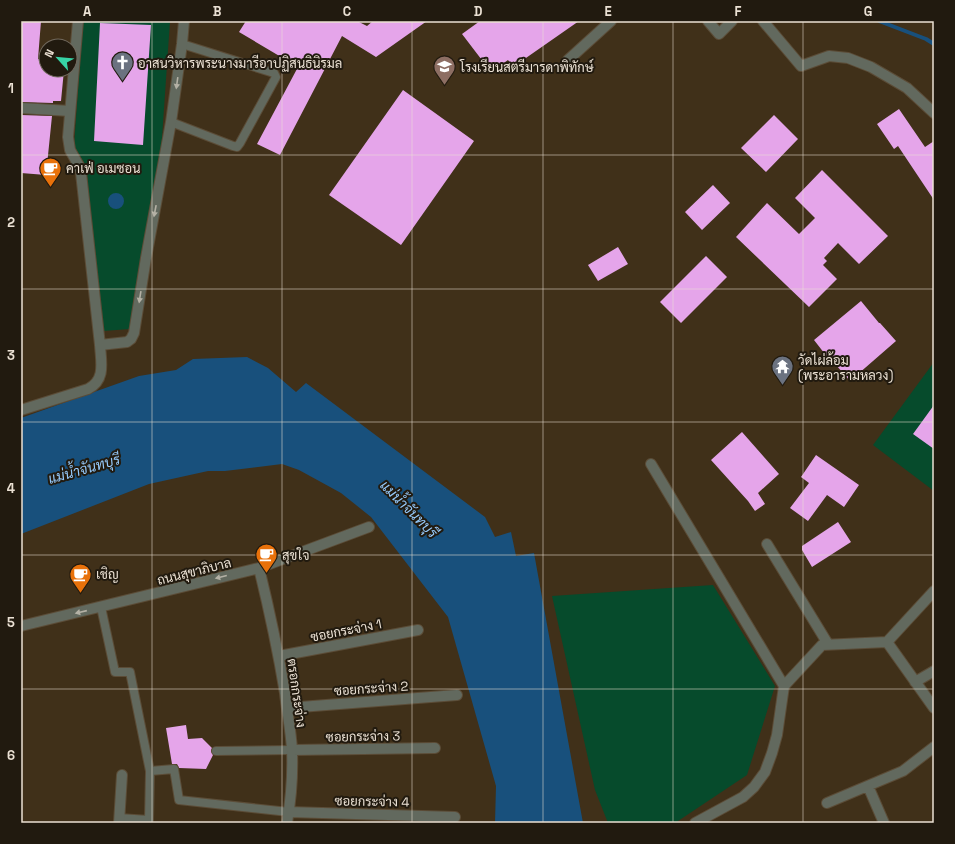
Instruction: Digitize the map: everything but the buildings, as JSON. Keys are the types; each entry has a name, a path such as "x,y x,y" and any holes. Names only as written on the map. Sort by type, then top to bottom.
{"street":[{"path":"21,410 88,389 97,382 100,377 100,345 81,173 79,166 68,146 78,21"},
{"path":"100,345 130,341 134,333 171,122 184,21"},
{"path":"568,60 611,21"},
{"path":"708,21 720,38 732,21"},
{"path":"763,21 801,66 829,56 848,58 871,67 907,88 934,113"},
{"path":"21,108 70,110"},
{"path":"651,464 784,686"},
{"name":"ถนนสุขาภิบาล","path":"21,626 259,568 368,527"},
{"path":"767,544 828,644"},
{"name":"ตรอกกระจ่าง","path":"259,568 270,610 279,656 292,750 292,772 287,823"},
{"path":"695,823 743,797 754,788 765,772 772,753 777,735 784,686 822,645 887,642 934,591"},
{"name":"ซอยกระจ่าง 1","path":"279,656 418,630"},
{"path":"887,642 934,708"},
{"path":"915,682 934,671"},
{"name":"ซอยกระจ่าง 2","path":"287,708 457,695"},
{"path":"827,803 903,771 934,747"},
{"name":"ซอยกระจ่าง 3","path":"292,750 435,748"},
{"path":"119,820 122,775"},
{"path":"868,786 884,823"},
{"name":"ซอยกระจ่าง 4","path":"289,812 455,817"}],"lane":[{"path":"171,122 236,146 240,143 276,77 274,72 182,44"},
{"path":"102,607 114,672 130,672 150,771 149,820 119,820"},
{"path":"216,751 292,750"},
{"path":"150,771 174,769 179,800 289,812"}],"green space":[{"path":"83,21 170,21 161,152 130,329 103,331 86,166 74,146"},
{"path":"934,362 934,491 873,445"},
{"path":"713,585 775,686 747,775 675,823 608,823 595,790 552,596"}],"water":[{"path":"113,193 119,193 124,198 122,207 119,209 113,209 108,204 108,198"},
{"name":"แม่น้ำจันทบุรี","path":"247,357 268,368 296,392 306,383 485,517 495,537 511,532 516,556 534,553 583,823 495,823 496,786 448,617 371,517 341,493 299,470 282,464 225,471 208,471 149,484 21,534 21,418 139,376 176,370 193,359"}],"waterway":[{"path":"879,21 926,39 934,44"}],"place":[{"name":"อาสนวิหารพระนางมารีอาปฏิสนธินิรมล","path":"122,82"},
{"name":"โรงเรียนสตรีมารดาพิทักษ์","path":"444,86"},
{"name":"คาเฟ่ อเมซอน","path":"51,188"},
{"name":"วัดไผ่ล้อม (พระอารามหลวง)","path":"782,386"},
{"name":"สุขใจ","path":"266,574"},
{"name":"เชิญ","path":"80,594"}]}
